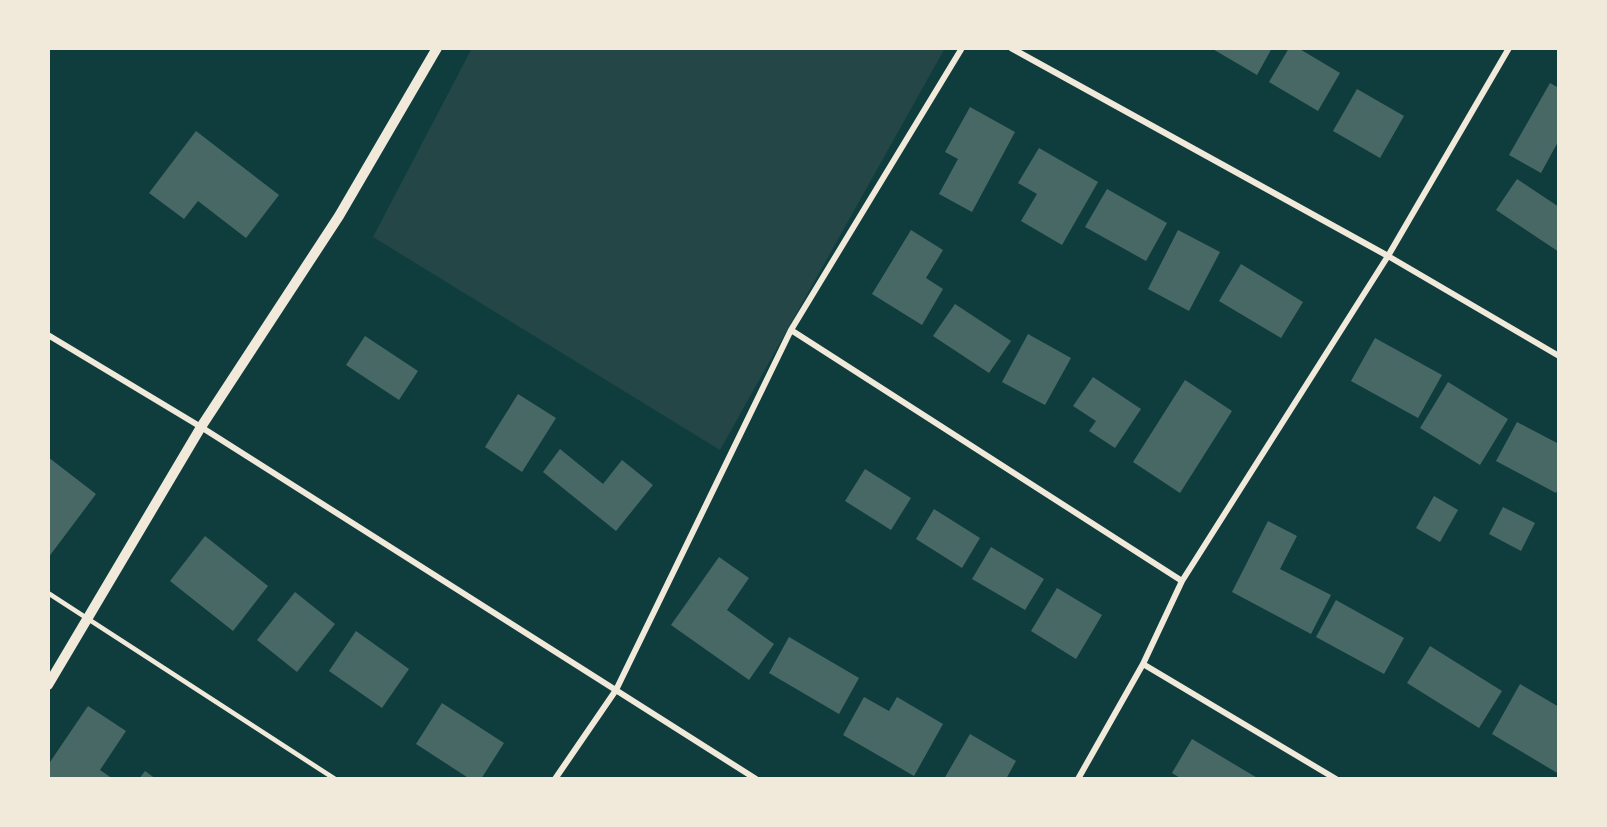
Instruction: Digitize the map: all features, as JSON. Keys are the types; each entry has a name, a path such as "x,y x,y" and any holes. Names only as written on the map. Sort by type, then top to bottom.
{"street":[{"path":"555,779 616,690 791,330 962,48"},
{"path":"1011,48 1388,256 1559,356"},
{"path":"1078,779 1143,664 1182,581 1388,256 1509,48"},
{"path":"48,685 201,427 339,216 434,49"},
{"path":"791,330 1182,581"},
{"path":"48,335 201,427 756,779"},
{"path":"1143,664 1336,779"}],"lane":[{"path":"48,594 335,779"}],"shaded area":[{"path":"472,48 945,48 720,450 373,237"}],"building":[{"path":"1211,48 1272,48 1257,75"},
{"path":"1289,48 1298,48 1340,73 1318,111 1269,82"},
{"path":"1550,83 1559,88 1559,140 1541,173 1509,155"},
{"path":"1357,89 1404,116 1380,158 1333,131"},
{"path":"970,107 1015,132 972,212 939,194 958,159 945,152"},
{"path":"196,131 279,195 246,238 198,201 184,219 149,193"},
{"path":"1039,148 1098,182 1062,245 1021,221 1037,194 1018,183"},
{"path":"1517,179 1559,207 1559,252 1496,210"},
{"path":"1107,189 1167,223 1146,261 1085,227"},
{"path":"911,230 943,250 926,278 943,289 922,325 872,294"},
{"path":"1178,230 1220,252 1189,311 1148,289"},
{"path":"1241,264 1303,302 1281,338 1219,301"},
{"path":"955,304 1011,341 989,373 933,336"},
{"path":"1028,334 1071,358 1045,405 1002,382"},
{"path":"365,336 418,371 399,400 346,365"},
{"path":"1375,338 1442,375 1418,418 1351,381"},
{"path":"1093,377 1141,409 1115,448 1089,431 1096,421 1073,406"},
{"path":"1185,380 1232,411 1180,493 1133,462"},
{"path":"1448,382 1508,419 1480,465 1420,428"},
{"path":"518,394 556,418 522,472 485,447"},
{"path":"1517,422 1559,444 1559,487 1556,493 1496,461"},
{"path":"560,449 603,484 622,460 653,485 616,531 543,472"},
{"path":"48,457 96,494 48,558"},
{"path":"865,469 911,498 891,530 845,501"},
{"path":"1434,496 1458,510 1440,542 1416,528"},
{"path":"1503,507 1535,523 1521,551 1489,534"},
{"path":"934,509 980,538 962,568 916,539"},
{"path":"1268,521 1297,536 1280,569 1331,595 1311,634 1232,592"},
{"path":"205,536 268,586 233,631 170,581"},
{"path":"991,547 1044,579 1025,610 972,579"},
{"path":"719,557 749,578 727,610 774,644 749,680 671,625"},
{"path":"1057,588 1102,615 1076,659 1031,631"},
{"path":"295,592 335,624 297,672 257,640"},
{"path":"1336,600 1404,638 1384,674 1316,637"},
{"path":"356,631 409,669 382,708 329,671"},
{"path":"789,637 859,678 839,714 769,673"},
{"path":"1430,646 1502,691 1479,728 1407,683"},
{"path":"1520,684 1559,707 1559,774 1492,734"},
{"path":"864,697 889,711 897,697 943,724 914,776 843,735"},
{"path":"442,703 504,743 481,779 470,779 416,744"},
{"path":"88,706 126,731 100,770 113,779 48,779 48,765"},
{"path":"970,734 1016,761 1006,779 944,779"},
{"path":"1192,739 1259,779 1182,779 1172,773"},
{"path":"145,771 156,779 139,779"}]}
